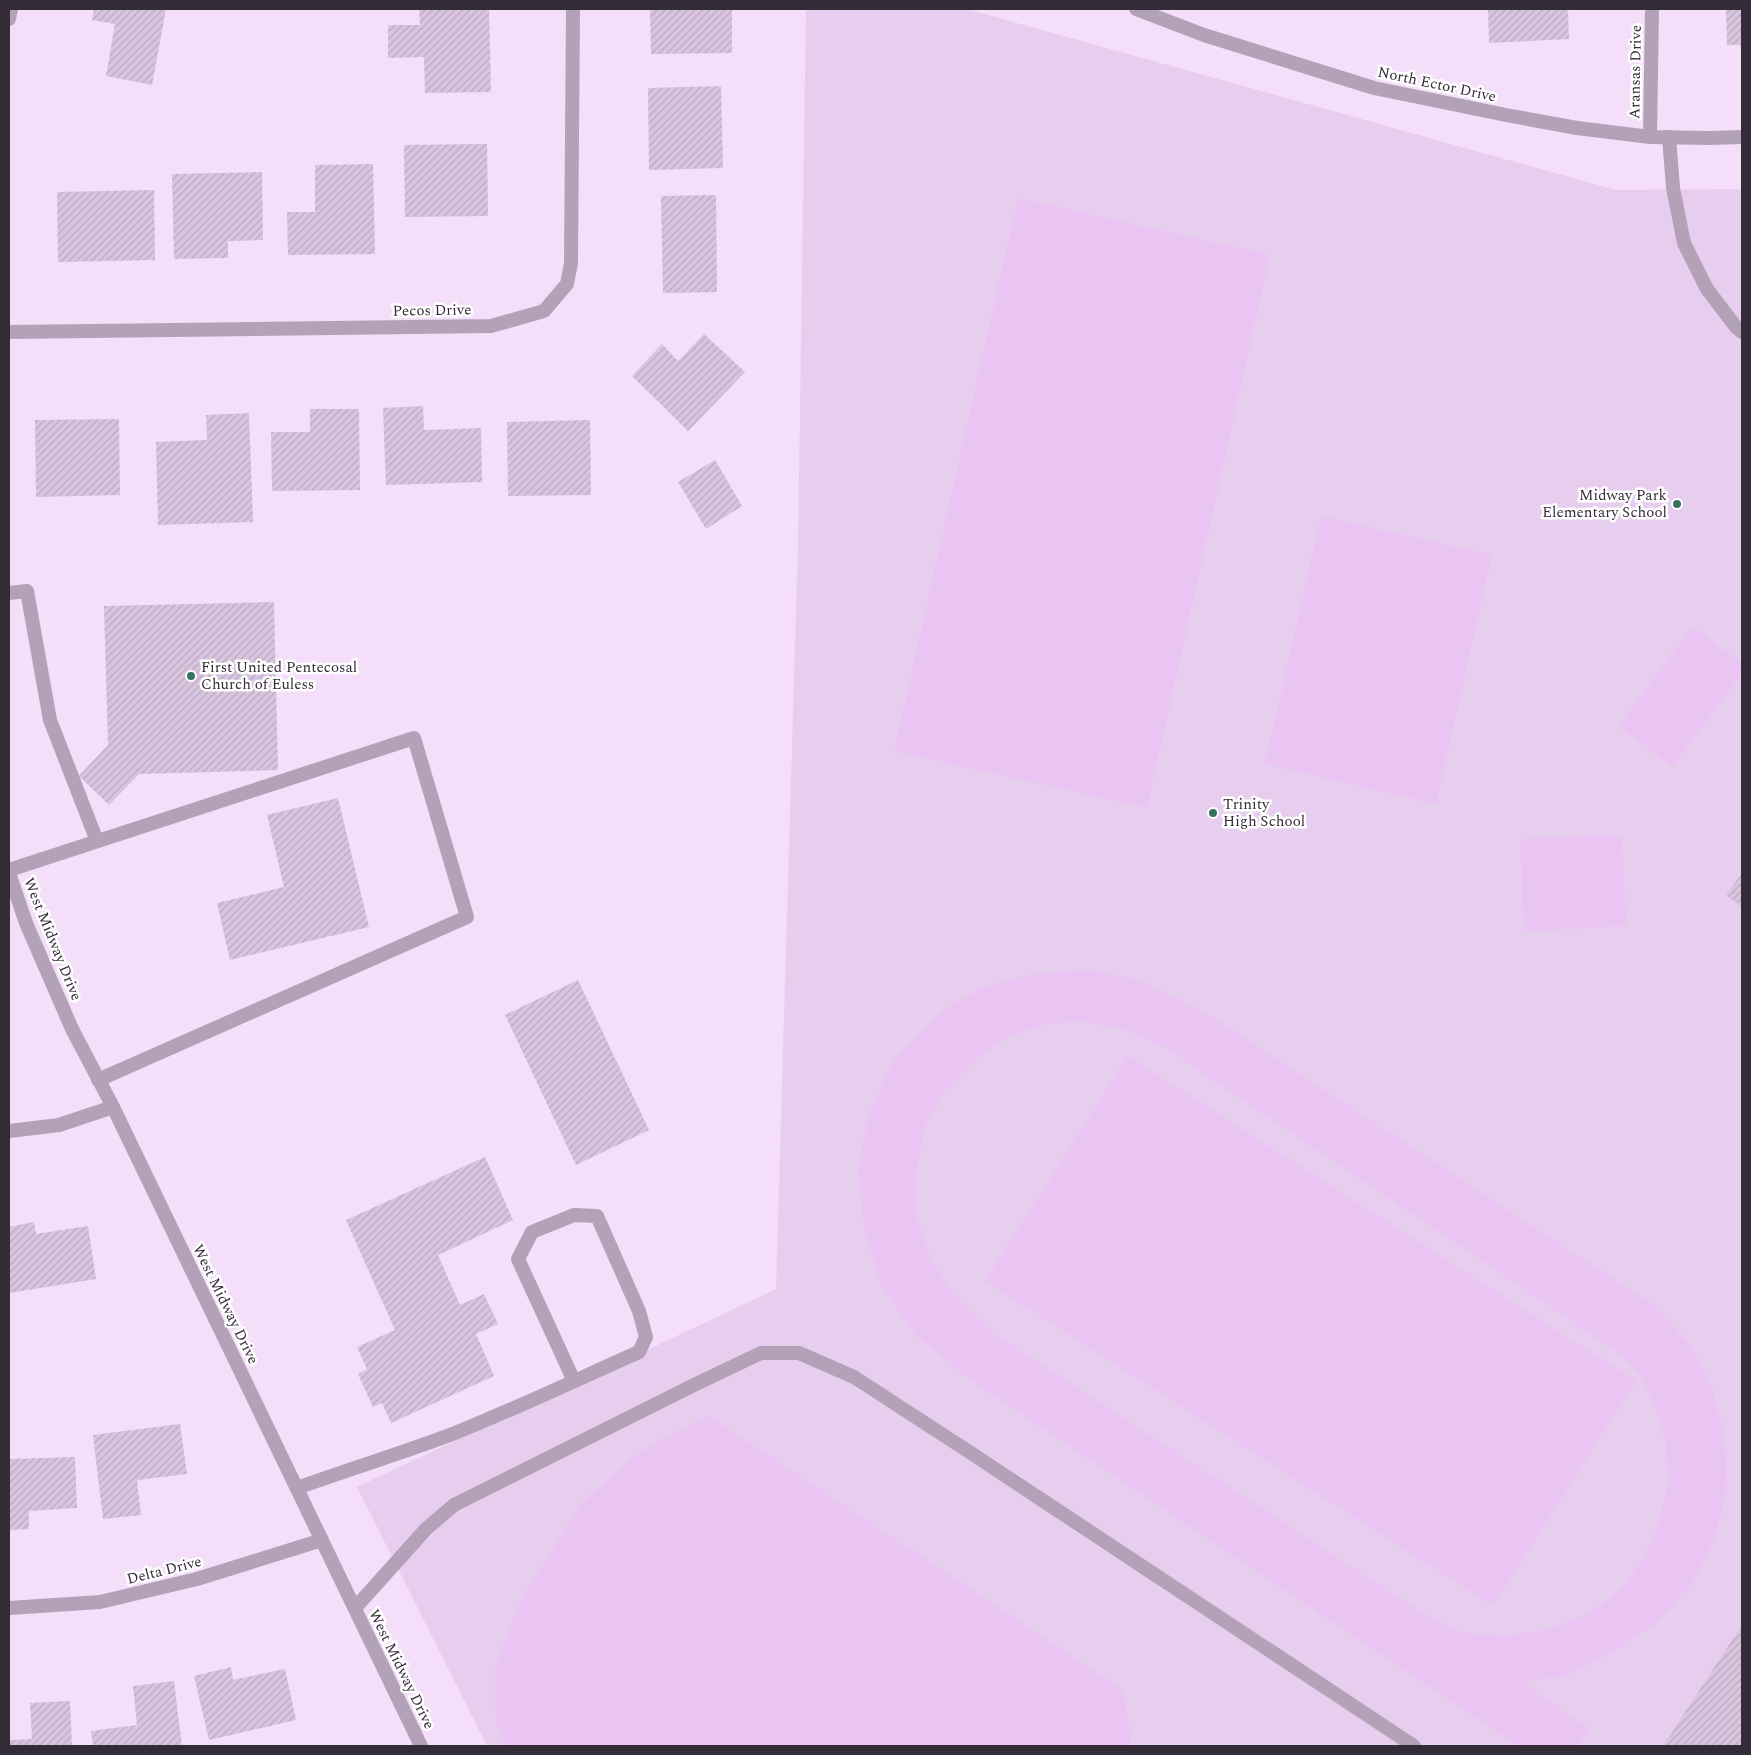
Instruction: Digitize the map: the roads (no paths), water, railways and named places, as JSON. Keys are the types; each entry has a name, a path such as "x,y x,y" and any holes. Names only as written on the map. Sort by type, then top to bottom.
{"street":[{"path":"9,19 11,9"},
{"name":"Pecos Drive","path":"9,332 491,326 544,311 567,284 571,263 573,9"},
{"name":"North Ector Drive","path":"1136,9 1204,35 1374,88 1577,128 1650,137 1742,138"},
{"name":"Aransas Drive","path":"1650,137 1652,9"},
{"path":"1669,137 1673,188 1684,243 1707,289 1742,332"},
{"path":"9,593 27,591 50,720 97,842"},
{"path":"9,872 414,738 467,916 98,1080"},
{"name":"West Midway Drive","path":"9,872 33,941 72,1029 113,1107 421,1746"},
{"path":"9,1131 59,1126 113,1107"},
{"path":"297,1488 454,1434 640,1352 646,1337 639,1311 597,1216 574,1215 532,1232 518,1259 574,1381"},
{"path":"355,1608 426,1529 454,1505 761,1353 799,1353 854,1378 991,1466 1414,1746"},
{"name":"Delta Drive","path":"9,1608 100,1602 197,1579 322,1540"}],"place":[{"name":"Midway Park Elementary School","path":"1677,504"},
{"name":"First United Pentecosal Church of Euless","path":"191,676"},
{"name":"Trinity High School","path":"1213,813"}]}
